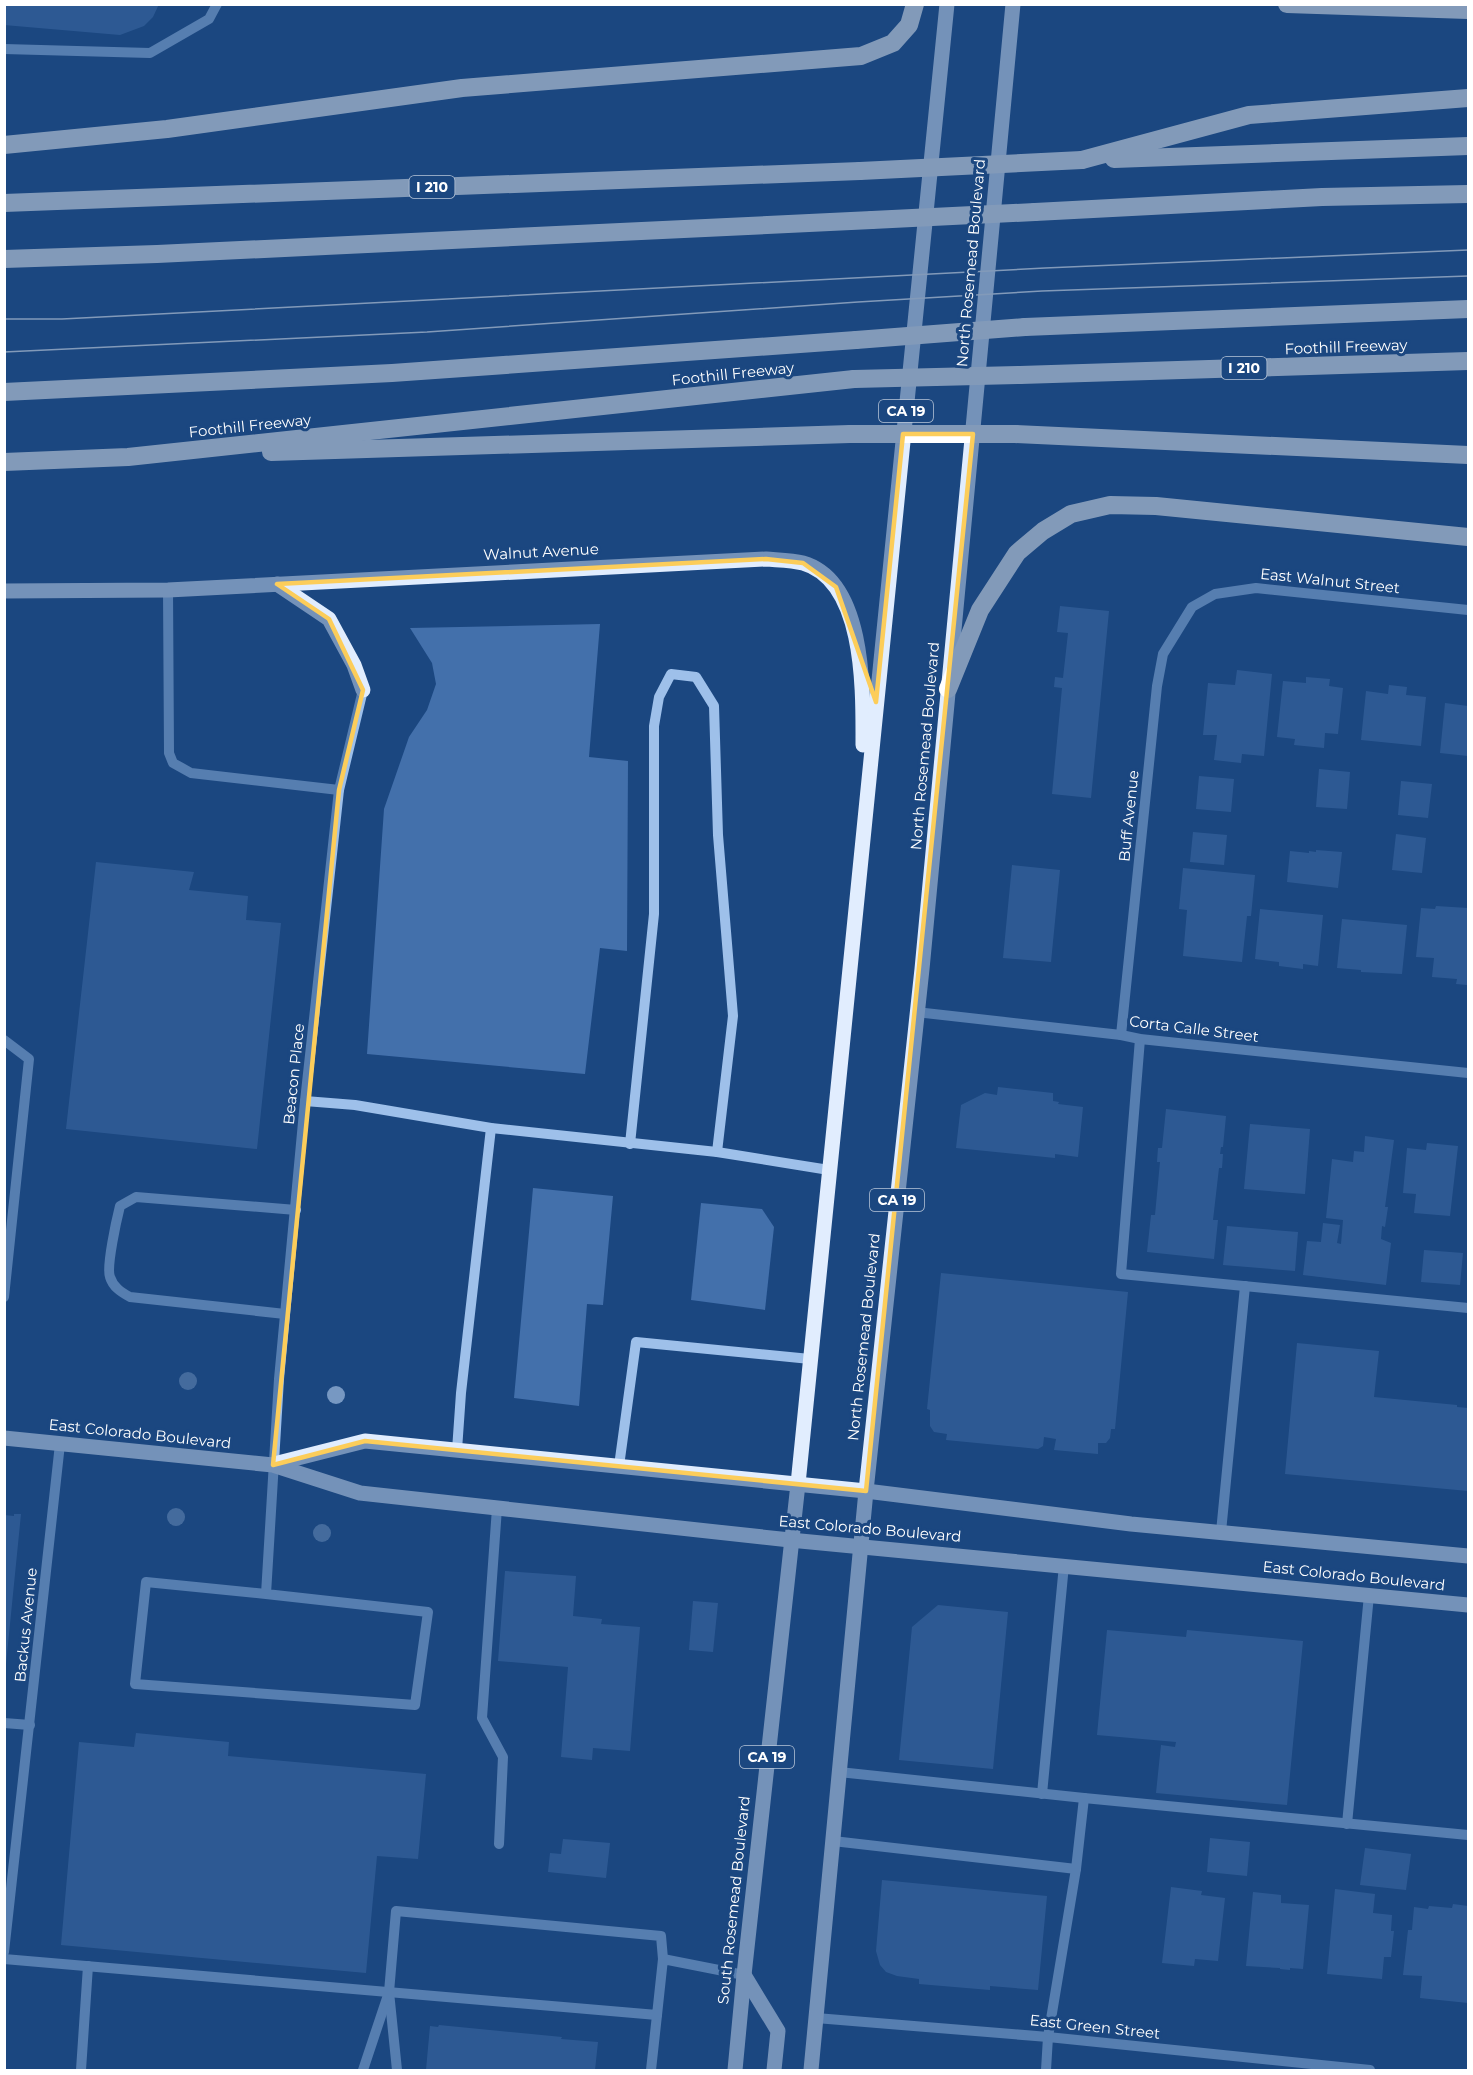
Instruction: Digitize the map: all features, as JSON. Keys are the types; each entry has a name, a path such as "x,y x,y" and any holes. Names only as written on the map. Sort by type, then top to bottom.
{"highway":[{"path":"4,145 167,129 462,88 861,56 892,43 909,25 915,4"},
{"path":"1287,4 1468,10"},
{"path":"1082,160 1248,115 1468,98"},
{"name":"I 210","path":"4,203 1468,146"},
{"path":"4,259 157,254 1322,197 1468,194"},
{"path":"4,392 392,373 1025,327 1468,309"},
{"name":"Foothill Freeway","path":"4,462 129,457 854,379 1468,361"},
{"path":"129,457 850,434 1015,434 1468,454"},
{"path":"948,689 980,610 1017,553 1043,531 1071,514 1110,505 1156,506 1468,537"}],"main road":[{"name":"CA 19","path":"798,1484 947,4"},
{"name":"North Rosemead Boulevard","path":"866,1491 922,969 1013,4"},
{"name":"Walnut Avenue","path":"4,591 168,590 766,559 803,563 819,571 836,587 848,612 859,647 863,690 864,817"},
{"path":"277,584 329,619 354,665 363,690"},
{"name":"East Colorado Boulevard","path":"4,1438 273,1465 360,1493 790,1540 1468,1605"},
{"name":"East Colorado Boulevard","path":"273,1465 365,1441 866,1491 1131,1524 1468,1556"},
{"name":"South Rosemead Boulevard","path":"735,2070 790,1540 798,1484"},
{"name":"CA 19","path":"811,2070 866,1491"},
{"path":"744,1975 778,2031 774,2070"}],"street":[{"path":"4,49 150,53 209,19 217,4"},
{"name":"East Walnut Street","path":"1192,607 1215,594 1256,588 1468,610"},
{"path":"168,590 169,753 173,763 190,773 339,790"},
{"name":"Buff Avenue","path":"1121,1035 1157,686 1163,654 1192,607"},
{"path":"630,1143 654,914 654,726 659,697 671,674 696,677 714,706 718,835 733,1016 717,1152"},
{"name":"Beacon Place","path":"266,1594 285,1314 339,790 363,690"},
{"name":"Corta Calle Street","path":"916,1012 1140,1039 1468,1073"},
{"path":"1140,1039 1121,1274 1468,1308"},
{"path":"4,1040 29,1059 4,1297"},
{"path":"306,1101 355,1105 491,1128 717,1152 829,1170"},
{"path":"457,1450 491,1128"},
{"path":"285,1314 130,1297 118,1291 109,1276 115,1224 120,1206 136,1197 296,1210"},
{"path":"1221,1533 1245,1286"},
{"path":"619,1466 636,1342 810,1359"},
{"name":"Backus Avenue","path":"4,1952 60,1444"},
{"path":"497,1508 482,1718 503,1757 499,1844"},
{"path":"1042,1794 1064,1565"},
{"path":"146,1582 266,1594 428,1612 416,1705 135,1684 146,1582"},
{"path":"1347,1824 1369,1595"},
{"path":"4,1723 30,1725"},
{"path":"839,1772 1468,1835"},
{"path":"1046,2070 1048,2037 1076,1869 1084,1798"},
{"path":"833,1842 1076,1869"},
{"path":"397,2070 389,1992 396,1911 662,1936 663,1959 651,2070"},
{"path":"4,1959 657,2015"},
{"path":"663,1959 744,1975"},
{"path":"81,2070 88,1966"},
{"path":"363,2070 389,1992"},
{"name":"East Green Street","path":"816,2018 1048,2037 1370,2070"}],"highlighted area":[{"path":"903,434 973,434 866,1491 365,1441 273,1465 339,790 363,690 329,619 277,584 766,559 803,563 836,587 876,702"}],"building":[{"path":"4,4 159,4 153,17 144,26 120,35 4,25"},
{"path":"1060,606 1109,611 1091,798 1052,794 1062,688 1054,687 1055,677 1063,678 1068,633 1057,632"},
{"path":"600,624 589,757 628,761 627,951 600,948 585,1074 367,1054 384,809 409,737 427,710 436,684 432,663 410,628"},
{"path":"1237,670 1272,674 1264,756 1242,754 1241,763 1214,760 1217,735 1203,735 1208,683 1235,685"},
{"path":"1306,677 1330,679 1329,686 1343,688 1338,734 1325,733 1324,748 1294,745 1295,739 1277,737 1283,681 1306,683"},
{"path":"1389,685 1407,687 1406,695 1426,697 1421,746 1361,740 1366,691 1388,694"},
{"path":"1445,703 1468,706 1468,756 1440,753"},
{"path":"1319,769 1350,772 1347,809 1316,807"},
{"path":"1199,776 1234,779 1231,812 1196,809"},
{"path":"1401,781 1432,784 1428,818 1398,815"},
{"path":"1193,832 1227,835 1224,865 1190,862"},
{"path":"1396,834 1426,838 1422,873 1392,870"},
{"path":"1316,850 1342,852 1338,888 1287,882 1290,851 1309,853 1309,851 1316,852"},
{"path":"96,862 194,872 189,890 248,896 246,920 281,923 257,1149 66,1129"},
{"path":"1012,865 1060,870 1051,962 1003,958"},
{"path":"1183,868 1255,875 1251,916 1247,916 1242,962 1183,956 1187,910 1179,909"},
{"path":"1436,906 1468,908 1467,985 1456,984 1457,979 1432,977 1434,958 1416,957 1421,908 1435,909"},
{"path":"1260,909 1323,915 1318,966 1303,964 1303,969 1279,966 1279,962 1255,959"},
{"path":"1342,919 1407,925 1402,974 1337,968"},
{"path":"998,1087 1053,1093 1053,1101 1059,1102 1058,1104 1083,1107 1078,1157 1055,1154 1055,1158 956,1148 961,1105 985,1093 997,1095"},
{"path":"1166,1109 1226,1116 1223,1147 1221,1147 1220,1154 1223,1154 1222,1168 1219,1168 1213,1220 1218,1220 1214,1259 1147,1252 1151,1215 1155,1215 1160,1162 1157,1162 1158,1148 1162,1148"},
{"path":"1250,1124 1310,1129 1305,1194 1244,1189"},
{"path":"1365,1136 1394,1140 1385,1207 1388,1207 1385,1227 1382,1226 1381,1239 1391,1243 1386,1285 1303,1275 1307,1241 1321,1242 1323,1223 1340,1225 1337,1243 1341,1244 1343,1220 1326,1218 1332,1159 1353,1162 1354,1151 1364,1152"},
{"path":"1427,1143 1458,1146 1450,1216 1414,1213 1416,1194 1403,1193 1407,1148 1426,1150"},
{"path":"533,1188 613,1196 603,1305 587,1304 579,1406 514,1398"},
{"path":"701,1203 762,1209 774,1227 765,1310 691,1300"},
{"path":"1227,1226 1298,1232 1295,1271 1223,1265"},
{"path":"1424,1250 1463,1253 1460,1285 1421,1282"},
{"path":"941,1273 1128,1292 1115,1429 1111,1429 1110,1438 1106,1443 1098,1443 1098,1454 1054,1450 1056,1439 1044,1437 1043,1446 1038,1449 946,1440 947,1434 934,1432 930,1426 930,1410 927,1409"},
{"path":"1297,1343 1379,1351 1374,1397 1468,1408 1468,1491 1285,1474"},
{"path":"14,1514 21,1514 6,1664 4,1664 4,1515 14,1516"},
{"path":"505,1571 576,1576 573,1616 602,1619 601,1624 640,1627 630,1751 593,1748 592,1760 561,1757 568,1667 498,1661"},
{"path":"693,1601 718,1603 713,1652 689,1650"},
{"path":"938,1605 1008,1612 993,1769 899,1760 912,1627"},
{"path":"1107,1630 1186,1637 1187,1630 1303,1641 1287,1805 1156,1793 1161,1745 1175,1747 1176,1742 1097,1735"},
{"path":"136,1733 229,1742 228,1756 426,1774 418,1859 377,1856 366,1973 61,1945 79,1742 134,1747"},
{"path":"1210,1838 1250,1842 1247,1876 1207,1872"},
{"path":"563,1839 610,1843 606,1878 548,1872 550,1853 561,1854"},
{"path":"1365,1848 1411,1854 1406,1890 1360,1885"},
{"path":"882,1880 1047,1896 1038,1990 990,1986 990,1990 919,1984 919,1979 886,1972 880,1965 876,1951"},
{"path":"1171,1887 1202,1891 1201,1895 1225,1898 1218,1961 1195,1959 1194,1966 1162,1963"},
{"path":"1335,1889 1375,1894 1373,1913 1392,1915 1391,1931 1394,1931 1391,1957 1384,1957 1382,1979 1327,1974"},
{"path":"1253,1892 1281,1895 1281,1903 1309,1905 1303,1969 1246,1966"},
{"path":"1453,1904 1468,1906 1468,2003 1420,1998 1422,1976 1403,1975 1408,1930 1412,1930 1414,1907 1452,1908"},
{"path":"439,2025 598,2042 595,2070 426,2070 430,2026 438,2027"}],"tram line":[{"path":"4,319 62,319 1045,268 1468,250"},
{"path":"4,352 427,332 1042,291 1468,276"}]}
